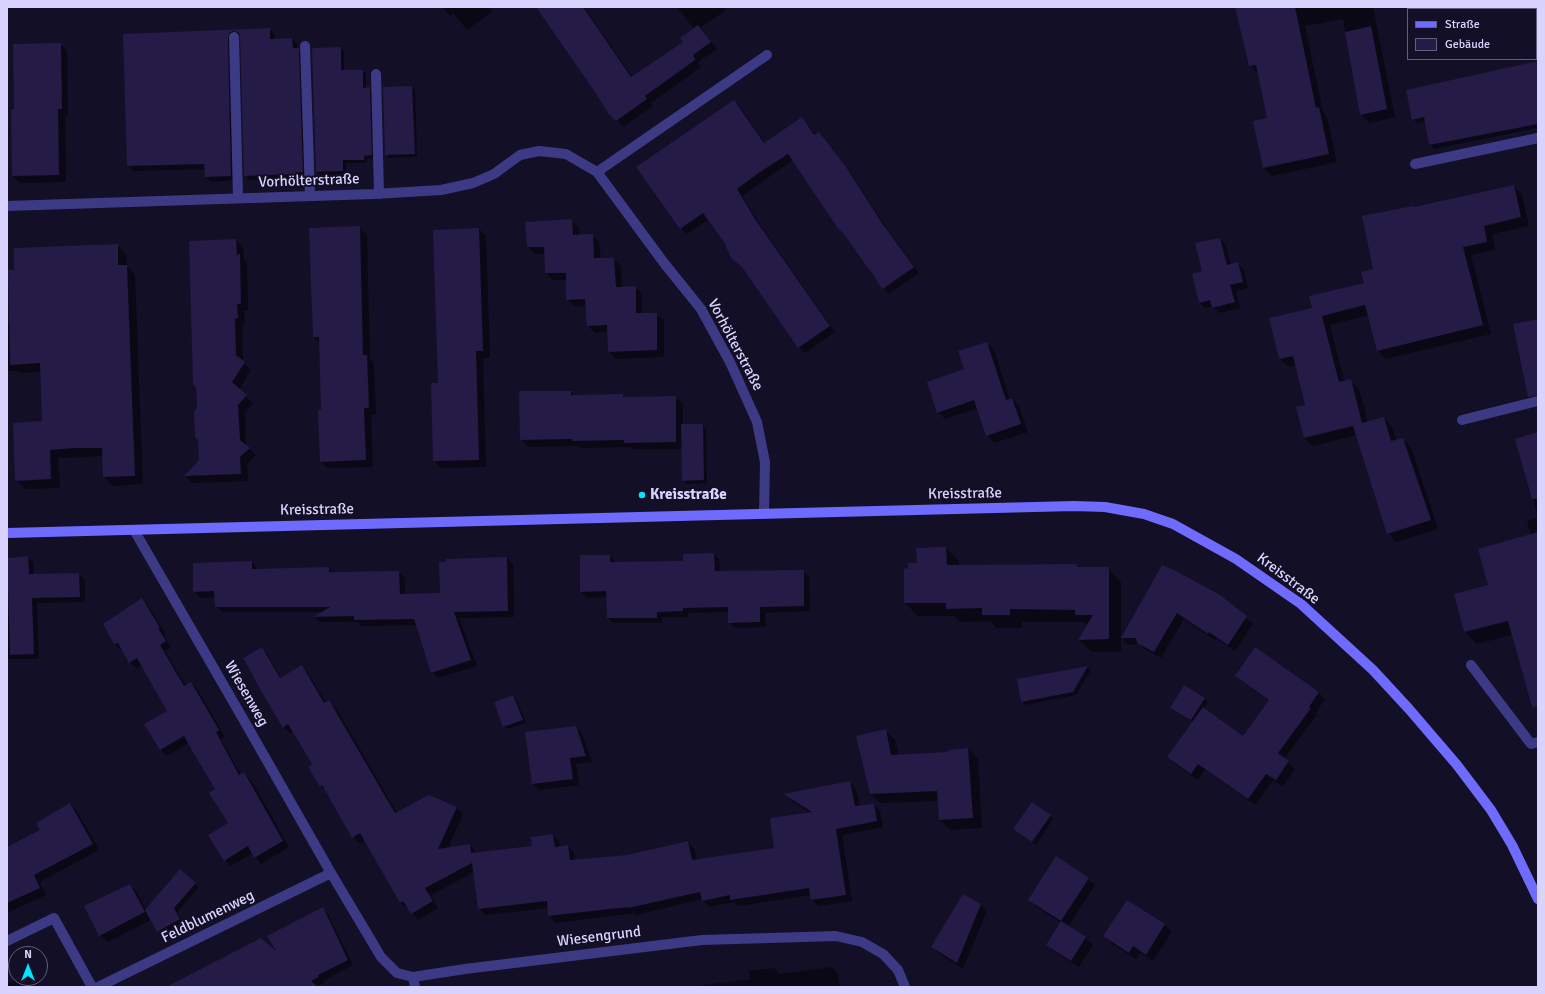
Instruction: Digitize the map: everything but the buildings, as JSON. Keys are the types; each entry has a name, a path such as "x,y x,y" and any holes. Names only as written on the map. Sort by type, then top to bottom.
{"main road":[{"name":"Kreisstraße","path":"7,533 1074,506 1105,507 1144,514 1173,524 1236,559 1300,604 1373,670 1457,765 1490,810 1512,845 1538,899"}],"street":[{"path":"234,37 238,198"},
{"path":"305,46 310,196"},
{"path":"597,172 767,55"},
{"path":"376,74 379,194"},
{"path":"1415,164 1538,138"},
{"name":"Vorhölterstraße","path":"7,206 379,194 441,190 473,183 494,174 520,155 539,151 566,154 597,172 664,263 701,309 730,362 756,422 765,462 764,514"},
{"path":"1462,420 1538,401"},
{"name":"Wiesenweg","path":"134,530 331,873"},
{"path":"1471,665 1530,744 1538,742"},
{"name":"Wiesengrund","path":"331,873 381,957 397,973 414,982 472,968 702,940 836,936 862,942 883,954 898,970 905,987"},
{"name":"Feldblumenweg","path":"98,987 331,873"},
{"path":"7,940 54,918 92,987"}],"place":[{"name":"Kreisstraße","path":"642,495"}]}
